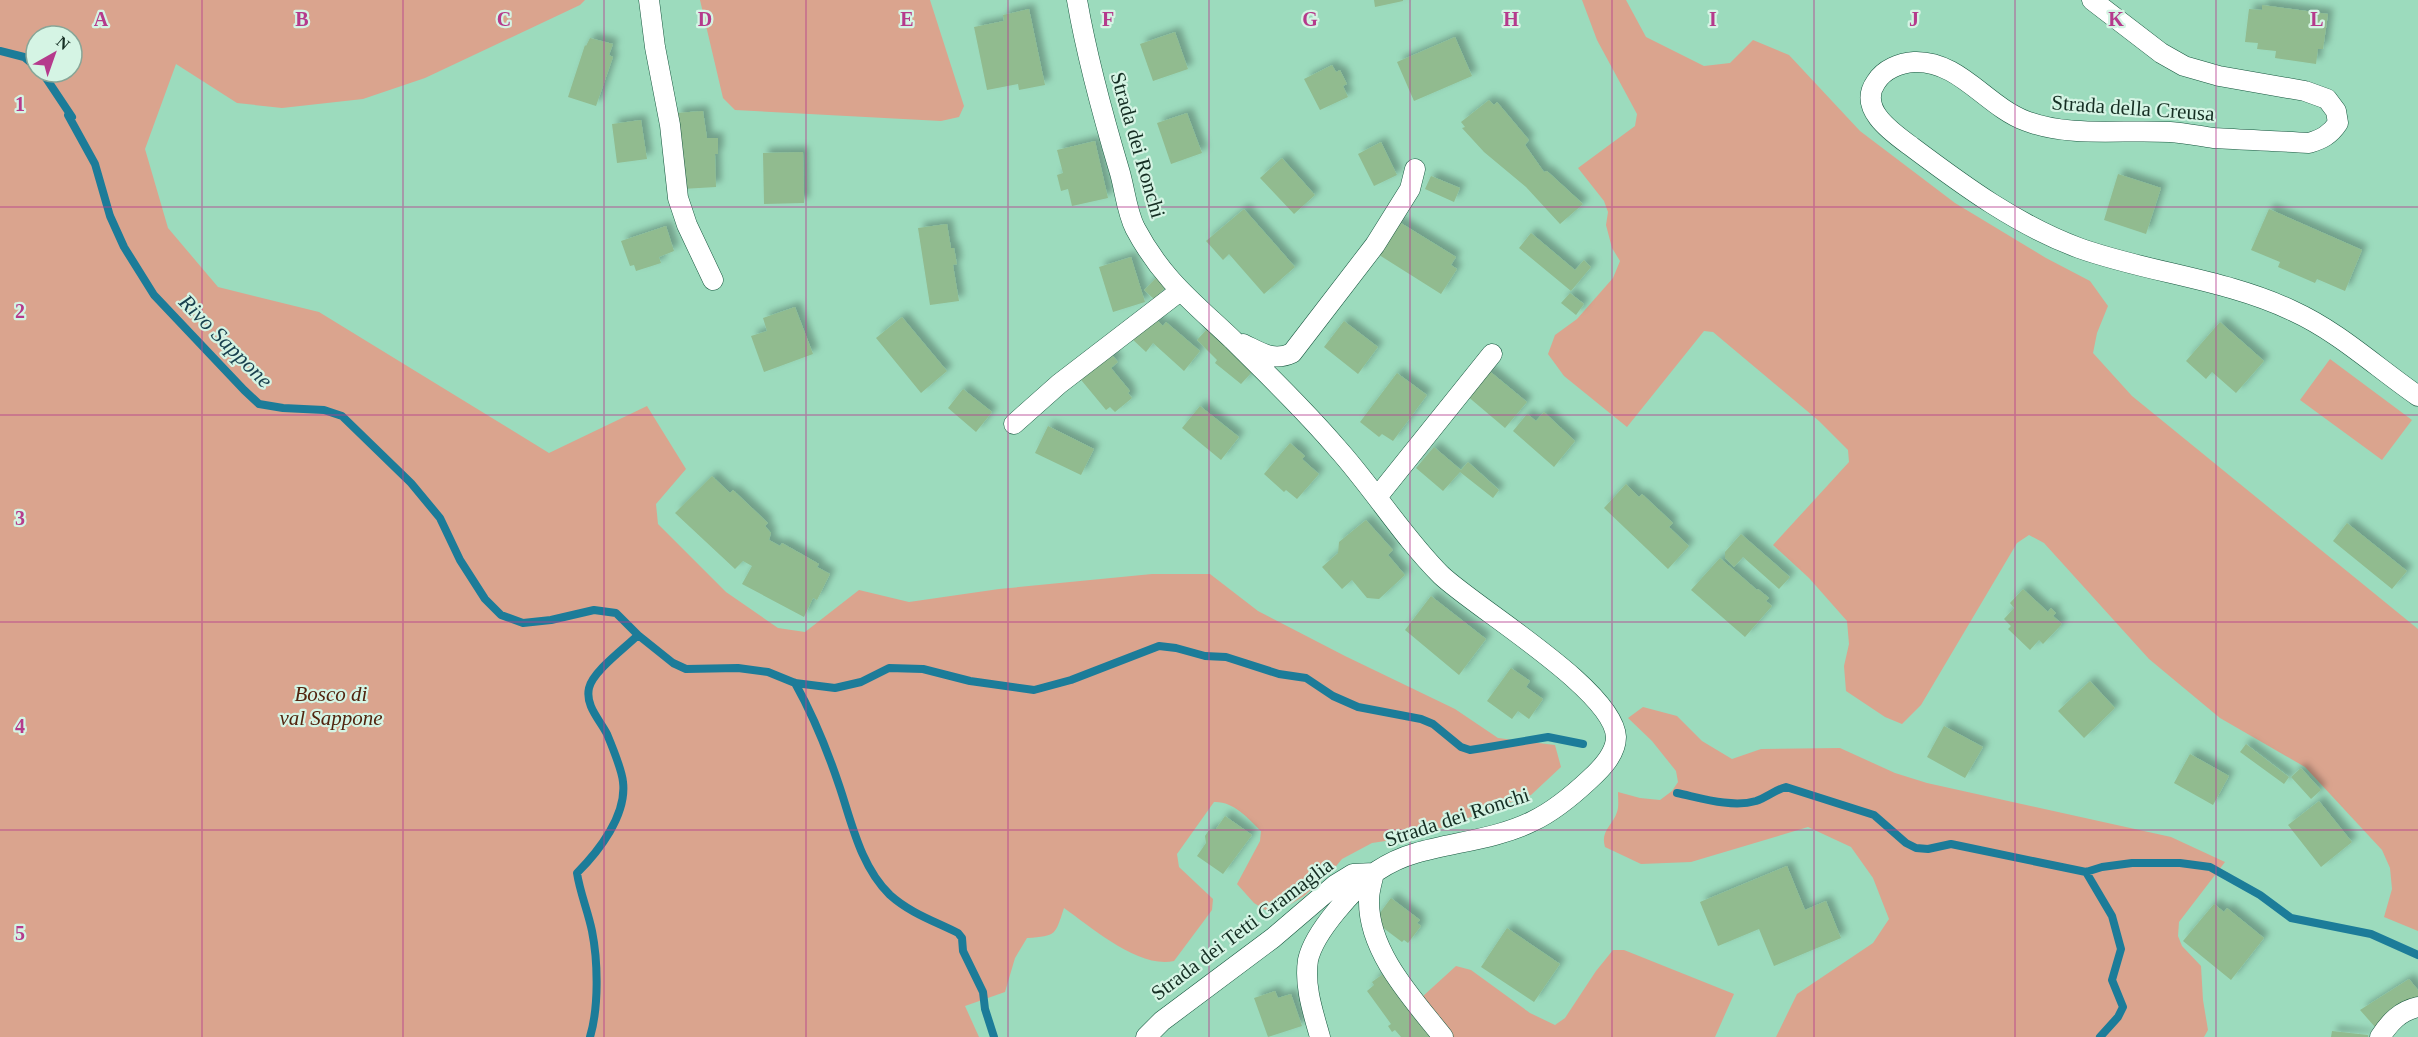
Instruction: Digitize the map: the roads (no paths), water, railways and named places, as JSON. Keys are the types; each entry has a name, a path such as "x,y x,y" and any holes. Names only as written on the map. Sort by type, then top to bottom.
{"street":[{"path":"649,0 655,47 670,125 678,198 687,225 713,280"},
{"name":"Strada dei Ronchi","path":"1077,0 1091,65 1131,219 1150,253 1180,291 1232,339 1337,447 1438,571 1465,596 1539,650 1592,695 1609,715 1616,737 1607,762 1570,797 1532,822 1469,842 1415,853 1392,862 1374,873 1369,899 1375,937 1393,971 1443,1037"},
{"name":"Strada della Creusa","path":"2092,0 2161,53 2184,66 2219,76 2306,91 2327,99 2336,111 2338,123 2332,132 2322,139 2309,143 2215,138 2171,132 2079,131 2044,127 2022,120 2000,108 1957,75 1937,63 1915,62 1900,64 1883,73 1874,84 1871,105 1880,120 1961,184 2026,223 2082,249 2234,289 2292,310 2348,343 2418,396"},
{"name":"Strada dei Ronchi","path":"1232,339 1273,358 1292,353 1380,238 1410,189 1415,169"},
{"path":"1014,424 1059,384 1180,291"},
{"path":"1378,496 1492,354"},
{"path":"1320,1037 1308,993 1309,956 1320,933 1348,899 1374,873"},
{"name":"Strada dei Tetti Gramaglia","path":"1146,1037 1162,1021 1273,938 1335,885 1353,874 1374,873"},
{"path":"2380,1037 2401,1014 2418,1007"}],"waterway":[{"name":"Rivo Sappone","path":"0,51 24,57"},
{"path":"50,84 72,117 68,115 95,164 110,216 124,247 154,295 259,404 324,410 342,416 411,483 440,518 460,560 485,599 501,615 523,623 551,620 594,610 616,613 638,635 673,663 686,669 738,668 768,672 795,683 835,688 861,682 889,668 923,669 970,681 1034,690 1071,680 1159,646 1176,648 1205,656 1226,657 1279,674 1306,678 1333,696 1358,707 1421,719 1433,724 1461,747 1470,750 1548,737 1583,744"},
{"path":"590,1037 597,984 595,956 592,931 577,873 610,832 621,807 623,782 607,734 591,707 588,695 589,688 597,674 638,635"},
{"path":"795,683 825,747 859,844 872,872 890,895 906,907 958,933 962,938 963,951 983,992 985,1009 994,1037"},
{"path":"1677,793 1716,801 1747,803 1786,787 1874,815 1906,843 1916,848 1928,849 1951,844 2086,872 2102,867 2132,863 2180,863 2210,867 2260,895 2291,918 2371,934 2418,955"},
{"path":"2086,872 2112,916 2121,949 2112,980 2123,1007 2118,1017 2100,1037"}],"park label":[{"name":"Bosco di val Sappone","path":"331,706"}]}
